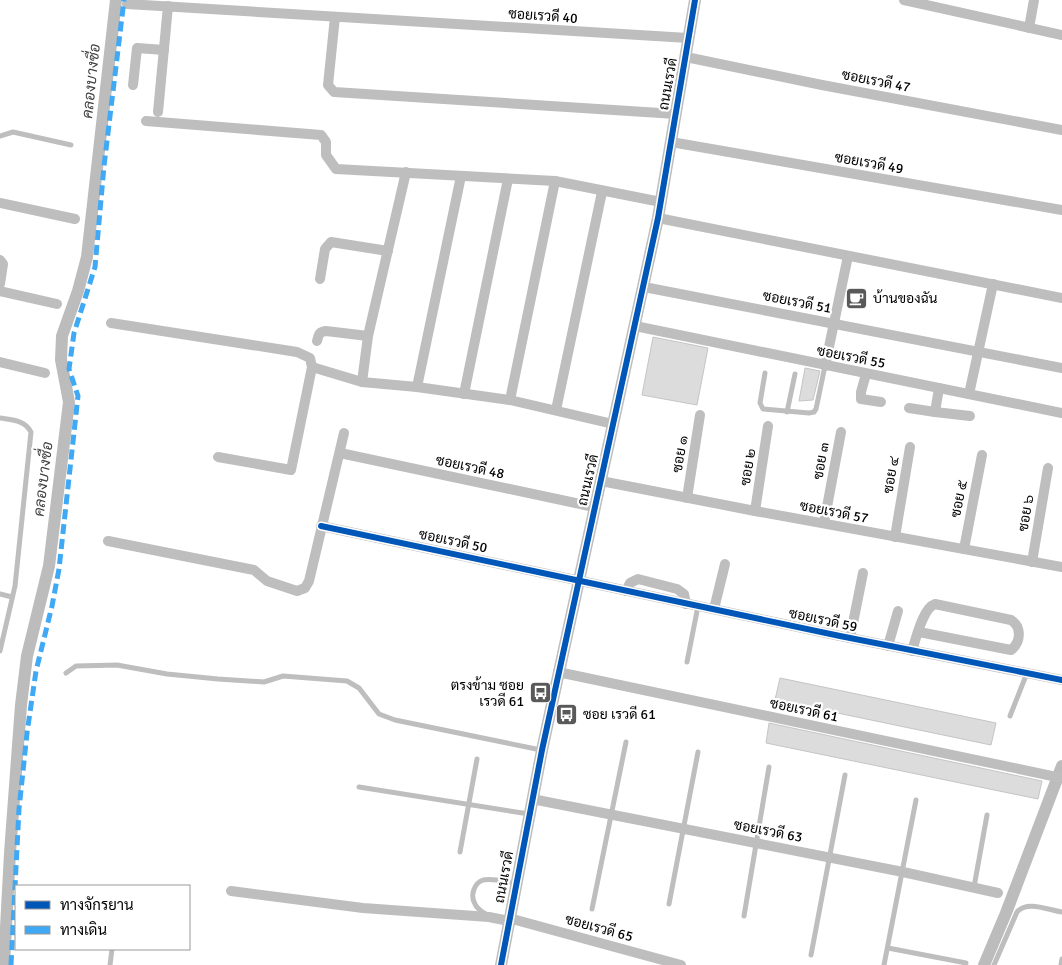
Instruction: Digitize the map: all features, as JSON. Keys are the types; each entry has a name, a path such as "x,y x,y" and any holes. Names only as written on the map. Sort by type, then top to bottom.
{"street":[{"name":"ถนนเรวดี","path":"501,965 558,672 658,218 695,0"},
{"path":"904,0 1062,35"},
{"path":"1029,28 1034,0"},
{"name":"ซอยเรวดี 40","path":"127,4 688,38"},
{"path":"158,112 168,6"},
{"path":"335,17 328,85 334,92 676,114"},
{"path":"133,85 137,48 164,50"},
{"name":"ซอยเรวดี 47","path":"686,57 831,87 1062,130"},
{"path":"146,121 321,135 326,142 326,155 336,169 555,181 602,192 661,202"},
{"name":"ซอยเรวดี 49","path":"671,142 1062,210"},
{"path":"362,382 368,336 406,172"},
{"path":"417,387 461,176"},
{"path":"464,394 508,179"},
{"path":"510,400 555,181"},
{"path":"556,410 602,192"},
{"path":"0,203 75,219"},
{"path":"658,218 1062,298"},
{"path":"320,279 324,248 331,242 388,251"},
{"path":"825,366 848,256"},
{"path":"0,260 4,264 4,268 0,284"},
{"path":"969,394 980,352 993,284"},
{"name":"ซอยเรวดี 51","path":"644,287 1062,368"},
{"path":"0,291 57,304"},
{"path":"111,323 297,352 310,358 312,367 291,470 218,457"},
{"name":"ซอยเรวดี 55","path":"635,326 1062,413"},
{"path":"317,341 321,331 326,330 368,336"},
{"path":"0,362 45,373"},
{"path":"312,367 362,382 417,387 510,400 614,424"},
{"path":"866,374 860,392 862,399 881,402"},
{"path":"935,412 938,388"},
{"path":"908,408 970,416"},
{"name":"ซอย ๑","path":"687,498 700,415"},
{"name":"ซอย ๒","path":"755,512 768,426"},
{"name":"ซอย ๓","path":"824,523 840,432"},
{"path":"108,541 254,570 266,581 297,591 305,588 309,581 344,433"},
{"name":"ซอย ๔","path":"894,537 910,447"},
{"name":"ซอยเรวดี 48","path":"340,453 594,507"},
{"name":"ซอย ๕","path":"964,549 982,455"},
{"name":"ซอย ๖","path":"1032,562 1048,468"},
{"name":"ซอยเรวดี 57","path":"601,481 755,512 1062,567"},
{"name":"ซอยเรวดี 50","path":"321,526 579,581"},
{"path":"714,610 725,564"},
{"path":"850,638 863,572"},
{"name":"ซอยเรวดี 59","path":"579,581 888,646 1062,680"},
{"path":"912,650 928,608 935,604 1011,620 1016,623 1019,629 1017,643 1011,650 919,632"},
{"path":"888,646 898,611"},
{"name":"ซอยเรวดี 61","path":"558,672 1062,778"},
{"name":"ซอยเรวดี 63","path":"532,799 829,857 998,893"},
{"name":"ซอยเรวดี 65","path":"231,891 363,908 509,919 681,965"}],"lane":[{"path":"0,136 13,132 71,145"},
{"path":"765,373 761,407 767,411 809,413 814,412 825,366"},
{"path":"787,412 795,374"},
{"path":"0,418 22,422 28,425 31,432 15,586 0,651"},
{"path":"0,594 12,597"},
{"path":"687,662 698,606"},
{"path":"66,673 76,666 117,665 167,674 218,679 264,682 283,676 346,681 359,688 379,714 395,720 542,750"},
{"path":"1010,716 1027,673"},
{"path":"592,909 626,742"},
{"path":"669,904 698,752"},
{"path":"460,852 467,804 477,759"},
{"path":"744,916 769,768"},
{"path":"811,955 845,775"},
{"path":"359,787 529,814"},
{"path":"884,965 916,800"},
{"path":"974,887 987,816"},
{"path":"489,917 476,906 473,900 475,886 485,880 516,883"},
{"path":"994,965 1016,912 1020,908 1029,905 1062,912"},
{"path":"888,948 966,962"},
{"path":"110,965 112,950"},
{"path":"1061,965 1062,959"}],"building":[{"path":"653,337 708,348 697,405 642,395"},
{"path":"805,368 820,371 813,400 799,401"},
{"path":"780,678 996,723 991,745 775,700"},
{"path":"769,723 1042,781 1038,799 766,743"}],"waterway":[{"name":"คลองบางซื่อ","path":"4,965 21,705 27,656 49,566 69,402 61,360 62,336 78,291 87,257 116,0"},
{"path":"984,965 1006,913 1062,766"}],"marked path":[{"path":"15,885 19,809 27,733 36,671 59,569 78,396 69,369 74,333 95,267 104,166 124,0"},
{"path":"11,965 15,887"}],"cycle path":[{"path":"501,965 542,750 658,218 695,0"},
{"path":"321,526 840,636 1062,680"}],"place":[{"name":"บ้านของฉัน","path":"857,298"},
{"name":"ตรงข้าม ซอย เรวดี 61","path":"540,693"},
{"name":"ซอย เรวดี 61","path":"567,714"}]}
